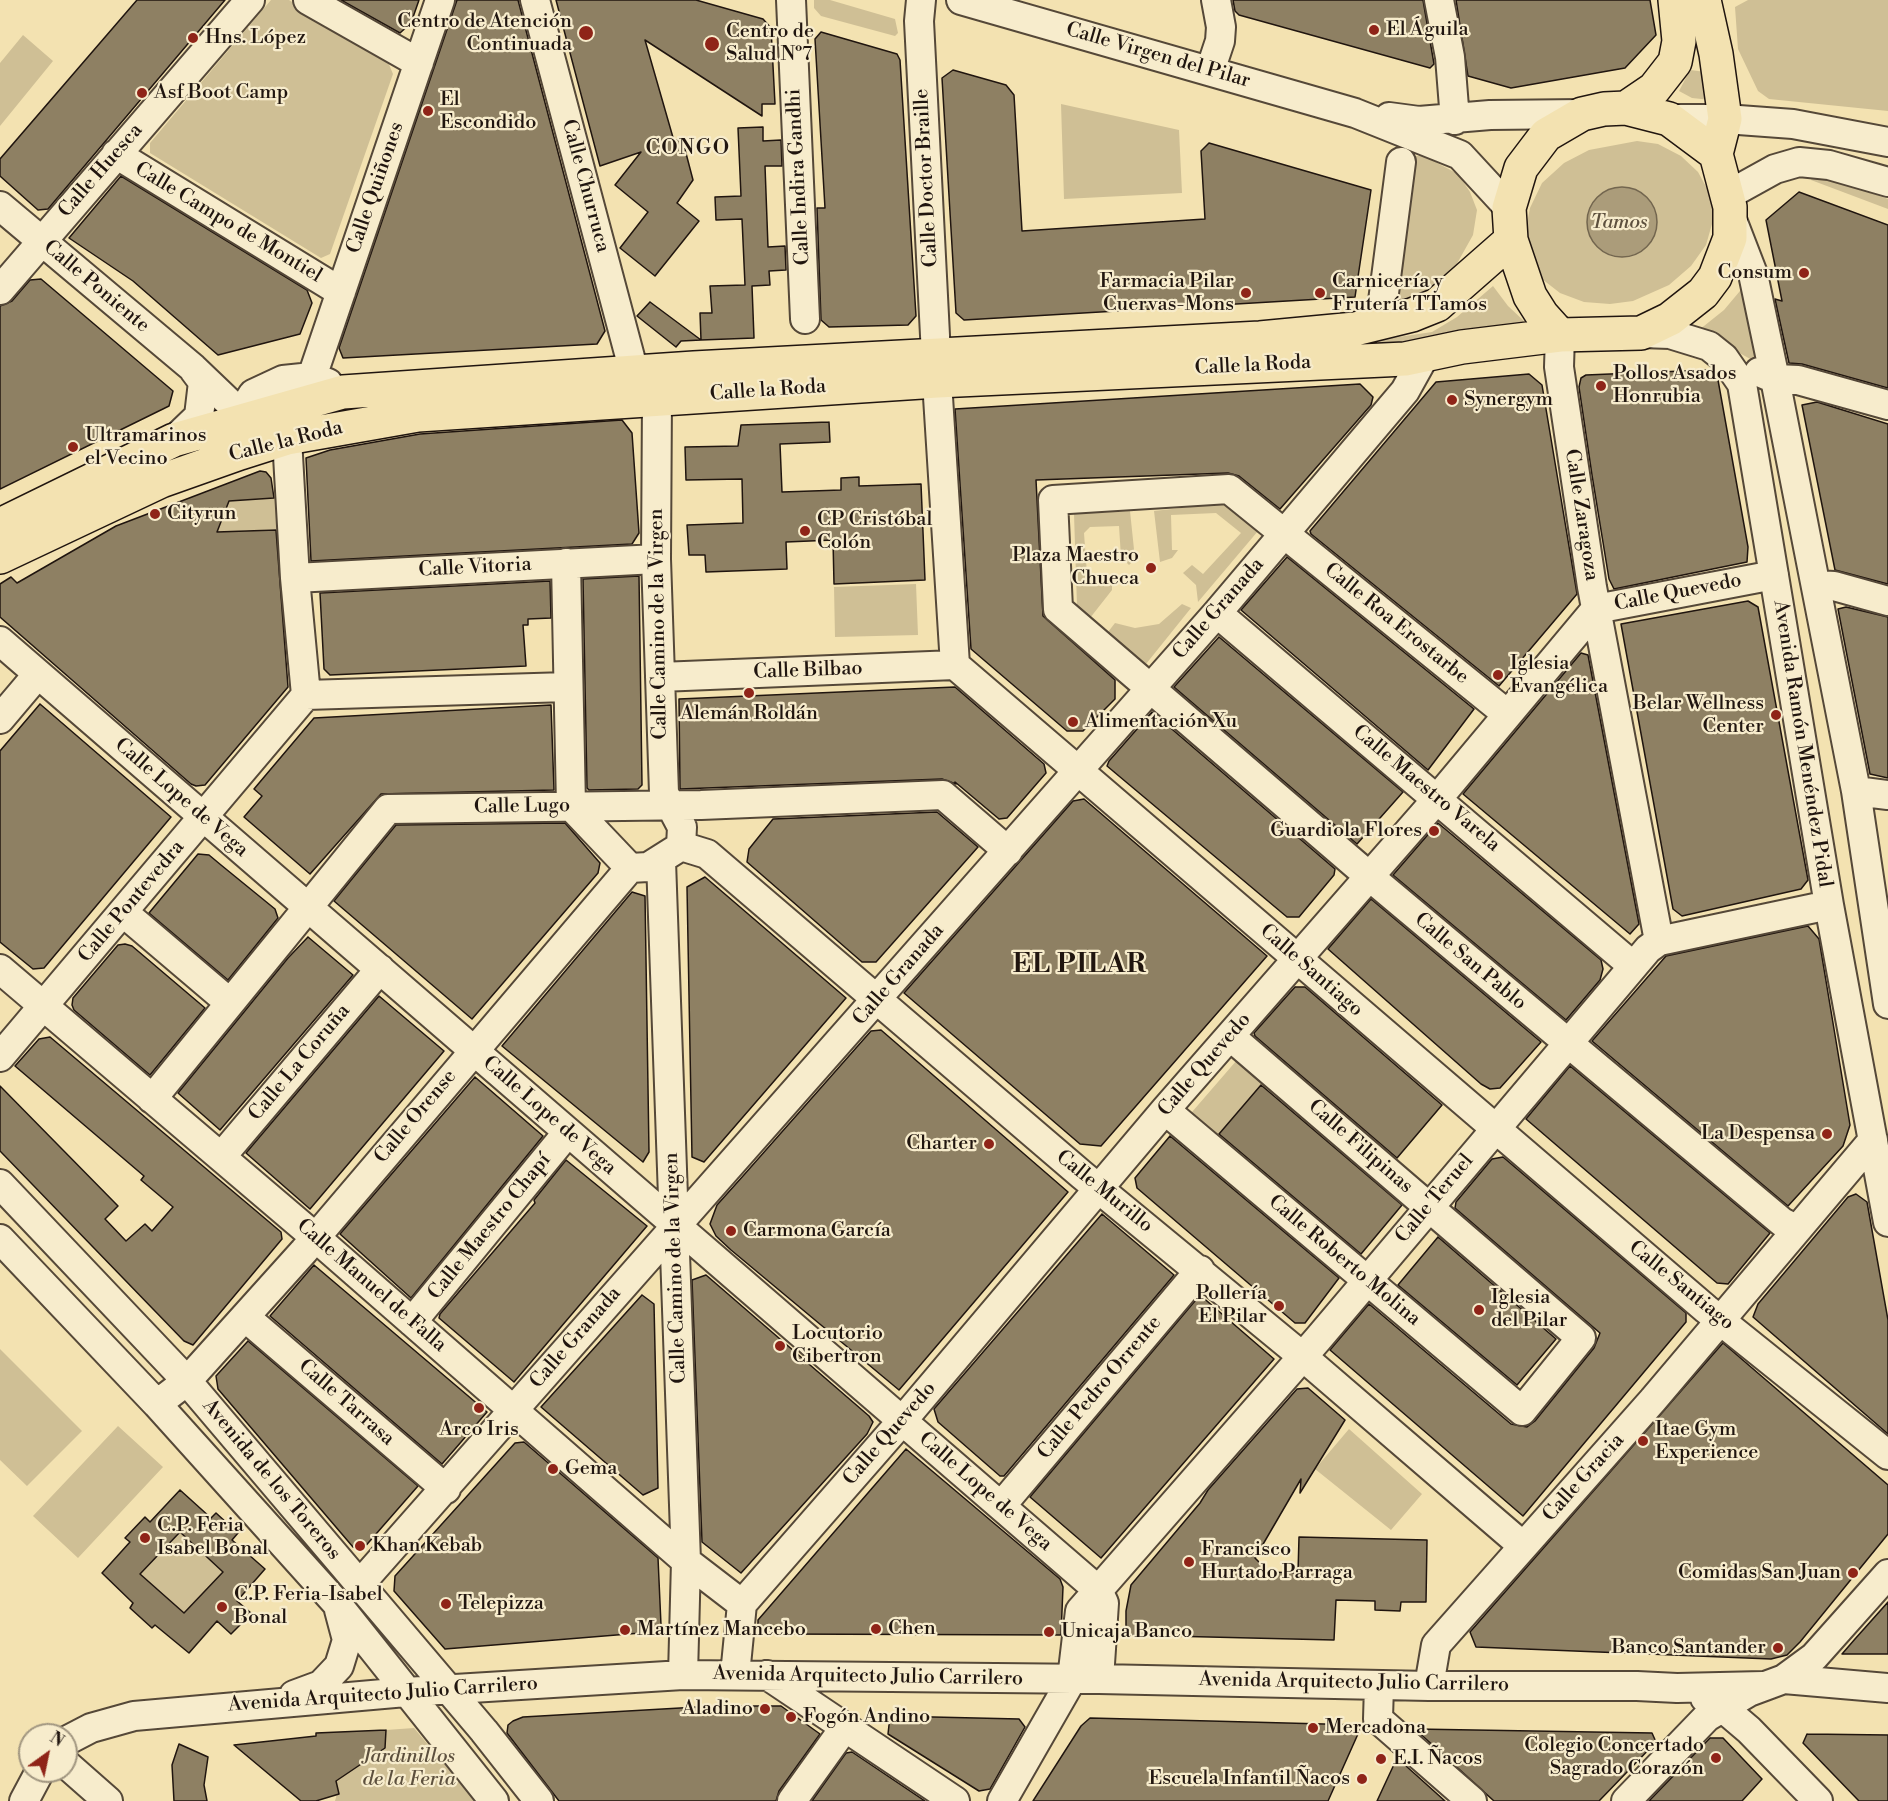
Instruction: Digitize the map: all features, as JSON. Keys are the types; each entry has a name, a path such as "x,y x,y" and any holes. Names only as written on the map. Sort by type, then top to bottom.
{"main road":[{"path":"1626,108 1653,89 1675,62 1679,41 1675,0"},
{"path":"1641,333 1670,319 1703,293 1724,258 1730,206 1716,154 1725,119 1716,54 1704,0"},
{"path":"1560,335 1542,315 1530,296 1510,224 1517,178 1532,150 1555,129 1582,114 1604,109 1626,108 1669,119 1716,154"},
{"name":"Calle la Roda","path":"0,557 171,476 282,444 418,415 657,398 937,368 1355,329 1380,324 1437,305 1510,224"},
{"name":"Calle la Roda","path":"0,525 174,440 343,392 634,372 1405,359 1462,347 1560,335 1641,333"}],"street":[{"name":"Calle Huesca","path":"0,290 250,0"},
{"path":"308,0 418,63"},
{"name":"Calle Quiñones","path":"312,377 440,0"},
{"name":"Calle Churruca","path":"535,0 634,372"},
{"name":"Calle Indira Gandhi","path":"791,0 805,319"},
{"name":"Calle Doctor Braille","path":"921,0 919,21 937,368"},
{"name":"Calle Virgen del Pilar","path":"961,0 1355,113 1460,155 1510,224"},
{"path":"1209,71 1220,41 1221,27 1216,0"},
{"path":"1439,0 1450,57 1455,120"},
{"name":"Calle Virgen del Pilar","path":"1355,113 1419,121 1455,120 1490,115 1582,114"},
{"path":"1669,119 1725,119 1793,124 1884,141"},
{"name":"Calle Campo de Montiel","path":"116,154 341,292"},
{"path":"1380,324 1401,162"},
{"path":"1730,206 1775,169 1800,162 1829,165 1888,182"},
{"name":"Calle Poniente","path":"0,206 193,368 245,419 282,444"},
{"name":"Avenida Ramón Menéndez Pidal","path":"1730,206 1753,274 1816,585 1856,791 1888,1002"},
{"name":"Avenida Ramón Menéndez Pidal","path":"1641,333 1670,334 1709,346 1724,358 1742,384 1829,905 1888,1222"},
{"name":"Calle Zaragoza","path":"1560,335 1559,367 1596,609 1659,941"},
{"name":"Calle Granada","path":"360,1584 1217,613 1405,392 1425,355"},
{"path":"1724,358 1775,379 1798,380 1888,405"},
{"path":"174,440 199,416 203,381 193,368"},
{"path":"937,368 955,665"},
{"path":"312,377 359,391"},
{"name":"Calle la Roda","path":"245,419 248,402 253,394 283,380 312,377"},
{"name":"Calle Camino de la Virgen","path":"657,398 656,558 664,793 682,827 671,853 675,1225 686,1561 683,1675"},
{"path":"282,444 306,695 567,687"},
{"path":"1149,689 1058,609 1053,500 1229,489 1285,533"},
{"name":"Calle Roa Erostarbe","path":"1285,533 1507,714"},
{"name":"Calle Vitoria","path":"295,579 656,558"},
{"path":"566,563 571,806 630,868 648,867 671,853"},
{"name":"Calle Quevedo","path":"742,1604 902,1421 1165,1110 1438,798 1596,609 1774,575"},
{"path":"1816,585 1834,586 1888,601"},
{"name":"Calle Maestro Varela","path":"1217,613 1438,798 1633,966"},
{"name":"Calle Lope de Vega","path":"0,641 1098,1590"},
{"name":"Calle Bilbao","path":"660,677 955,665"},
{"name":"Calle Santiago","path":"955,665 1720,1321 1888,1455"},
{"path":"0,719 38,674"},
{"name":"Calle San Pablo","path":"1149,689 1568,1044 1782,1222 1796,1229"},
{"name":"Calle Pontevedra","path":"0,1057 306,695"},
{"path":"1856,791 1888,795"},
{"name":"Calle Lugo","path":"152,1099 388,810 670,805 943,795 1008,851"},
{"name":"Calle Murillo","path":"671,853 707,854 1098,1189 1200,1270 1523,1546"},
{"name":"Calle Orense","path":"187,1381 315,1237 630,868"},
{"path":"1659,941 1829,905"},
{"path":"123,913 230,1003"},
{"name":"Calle Teruel","path":"1086,1679 1080,1611 1367,1281 1633,966 1659,941"},
{"name":"Calle Manuel de Falla","path":"0,969 315,1237 686,1561 742,1604"},
{"name":"Calle La Coruña","path":"221,1157 380,969"},
{"name":"Calle Filipinas","path":"1231,1036 1581,1338 1522,1411"},
{"name":"Calle Roberto Molina","path":"1165,1110 1522,1411"},
{"name":"Calle Maestro Chapí","path":"412,1322 568,1132"},
{"name":"Calle Gracia","path":"1429,1686 1436,1645 1720,1321 1873,1140"},
{"name":"Avenida de los Toreros","path":"0,1184 187,1381 360,1584 539,1801"},
{"name":"Avenida de los Toreros","path":"0,1239 157,1404 338,1605 494,1801"},
{"name":"Calle Pedro Orrente","path":"1001,1506 1200,1270"},
{"name":"Calle Tarrasa","path":"245,1317 446,1489"},
{"name":"Avenida de los Toreros","path":"157,1404 187,1381"},
{"path":"1626,1801 1694,1728 1720,1707 1774,1683 1814,1657 1888,1574"},
{"path":"735,1675 742,1604"},
{"name":"Avenida de los Toreros","path":"275,1701 321,1685 339,1666 347,1640 338,1605"},
{"name":"Avenida Arquitecto Julio Carrilero","path":"78,1735 91,1728 134,1716 275,1701 683,1675 1677,1688 1774,1683 1888,1688"},
{"path":"767,1675 955,1801"},
{"path":"1002,1801 1086,1679"},
{"path":"1379,1685 1378,1719 1472,1801"},
{"name":"Avenida Arquitecto Julio Carrilero","path":"1677,1688 1703,1697 1749,1730 1818,1801"},
{"path":"792,1801 845,1727"},
{"path":"78,1775 108,1801"},
{"path":"24,1801 34,1783"}],"green space":[{"path":"271,0 289,0 388,62 393,74 330,254 321,258 150,153 150,143"},
{"path":"814,0 830,0 895,19 898,33 895,36 821,16 814,8"},
{"path":"1748,0 1888,0 1888,111 1769,99 1758,91 1738,49 1735,7"},
{"path":"23,35 53,61 0,126 0,63"},
{"path":"1690,70 1706,72 1711,100 1692,98 1679,91"},
{"path":"1061,104 1179,130 1182,193 1064,199"},
{"name":"Tamos","path":"1637,141 1658,144 1681,156 1698,172 1710,194 1714,217 1706,245 1691,266 1669,285 1633,301 1610,304 1584,302 1560,293 1542,279 1533,260 1525,233 1530,208 1542,183 1564,163 1589,150"},
{"path":"1414,156 1424,156 1458,174 1470,192 1477,210 1473,235 1445,285 1393,309"},
{"path":"1815,173 1888,199 1888,209 1811,180"},
{"path":"1745,285 1759,364 1699,330 1724,310"},
{"path":"1493,286 1508,306 1524,321 1520,327 1366,346 1365,342 1432,332 1457,317"},
{"path":"277,498 279,529 217,532 227,501"},
{"path":"1226,503 1258,531 1198,602 1196,585 1183,573 1192,565 1203,574 1241,533 1216,513 1171,515 1172,550 1178,550 1172,558 1160,562 1154,511"},
{"path":"1130,511 1135,559 1129,565 1121,557 1119,526 1090,527 1084,533 1087,574 1109,574 1112,580 1112,590 1090,618 1077,606 1074,514"},
{"path":"916,584 918,635 835,637 834,587"},
{"path":"1182,604 1191,608 1146,664 1108,632 1115,623 1135,628 1159,624"},
{"path":"1237,1060 1265,1081 1217,1137 1191,1115"},
{"path":"0,1349 82,1431 27,1486 0,1460"},
{"path":"118,1426 163,1467 78,1558 33,1516"},
{"path":"1349,1429 1422,1494 1391,1530 1315,1469"},
{"path":"180,1532 223,1572 185,1614 140,1574"},
{"name":"Jardinillos de la Feria","path":"414,1728 475,1801 335,1801 338,1790 334,1782 385,1748 386,1730"}],"shaded area":[{"name":"Tamos","path":"1622,187 1635,190 1647,197 1654,209 1657,222 1654,235 1647,247 1635,254 1622,257 1609,254 1597,247 1590,235 1587,222 1590,209 1597,197 1609,190"}],"building":[{"path":"137,0 225,0 48,209 38,210 0,176 0,159"},
{"path":"341,0 419,0 411,23 400,33"},
{"path":"457,0 518,0 605,331 597,344 343,358 339,348"},
{"path":"556,0 696,0 763,19 771,28 775,104 762,104 762,116 645,40 674,141 682,138 693,180 677,203 699,221 655,276 620,248 648,212 615,185 641,152 600,166"},
{"path":"1233,0 1423,0 1434,64 1430,68 1239,15 1235,11"},
{"path":"1456,0 1650,0 1656,35 1625,68 1511,88 1468,76"},
{"path":"821,32 897,54 900,60 916,316 908,325 829,327 821,320 817,208 825,208 815,39"},
{"path":"953,70 1006,85 1014,95 1022,231 1205,219 1201,151 1209,143 1371,190 1355,297 964,320 956,313 942,78"},
{"path":"763,127 763,141 781,140 782,166 765,166 768,247 785,246 786,270 769,271 770,285 752,286 754,338 701,340 700,313 712,313 710,286 745,285 742,219 716,220 715,197 741,196 738,128"},
{"path":"121,176 307,290 312,303 300,334 218,355 133,281 69,238"},
{"path":"1799,192 1888,225 1888,388 1802,364 1789,363 1775,299 1782,301 1766,220"},
{"path":"41,279 173,391 169,406 0,489 0,306 12,301 30,280"},
{"path":"650,302 701,340 681,341 676,347 637,316"},
{"path":"1707,370 1718,380 1748,547 1747,562 1614,589 1609,579 1592,475 1579,387 1581,378 1586,375"},
{"path":"1529,374 1542,385 1577,594 1499,686 1310,531 1436,382"},
{"path":"1360,384 1373,397 1371,405 1280,509 1239,476 1228,473 1036,480 1043,616 1115,680 1115,699 1083,731 1067,731 971,649 955,409"},
{"path":"1817,402 1888,424 1888,584 1835,570 1802,405"},
{"path":"622,420 632,433 639,533 632,544 311,561 306,458 330,450 420,434"},
{"path":"829,422 830,442 780,444 782,492 841,490 841,478 859,477 859,486 921,484 925,580 834,584 833,540 786,542 787,569 706,572 705,555 689,555 687,525 743,523 742,479 686,480 685,447 738,446 741,425"},
{"path":"260,471 266,472 271,478 274,498 229,501 217,532 276,530 288,687 205,785 196,786 0,617 0,584 11,577 17,583 116,526"},
{"path":"1287,557 1474,709 1428,770 1241,610"},
{"path":"639,576 642,785 638,789 589,790 587,788 583,579"},
{"path":"550,581 551,618 528,619 528,625 523,625 526,666 330,675 324,669 320,593"},
{"path":"1748,601 1758,607 1808,880 1801,889 1682,916 1673,909 1621,624"},
{"path":"1846,607 1888,617 1888,778 1870,774 1838,609"},
{"path":"1219,637 1403,792 1357,844 1174,687"},
{"path":"1581,653 1588,655 1639,924 1630,934 1463,794"},
{"path":"955,687 1044,764 1046,773 1007,818 999,819 955,782 956,784 942,779 680,789 679,699"},
{"path":"40,704 171,817 44,968 33,969 0,942 0,751"},
{"path":"551,705 554,790 381,794 310,874 244,817 262,796 254,789 314,718"},
{"path":"1152,712 1335,869 1334,875 1299,917 1287,917 1107,766"},
{"path":"1084,799 1267,956 1101,1146 1080,1144 904,993 1073,801"},
{"path":"937,812 978,847 876,962 862,962 747,862 749,849 773,819"},
{"path":"565,823 600,863 598,873 472,1019 334,901 396,825"},
{"path":"1438,823 1601,960 1603,969 1600,980 1566,1020 1393,875"},
{"path":"198,854 209,855 275,909 278,918 228,980 149,913"},
{"path":"705,877 846,998 704,1162 692,1157 687,887"},
{"path":"632,892 645,896 649,1152 643,1162 502,1046"},
{"path":"1371,899 1541,1042 1500,1088 1490,1089 1481,1084 1328,949"},
{"path":"1808,926 1819,939 1850,1125 1843,1146 1788,1206 1592,1041 1666,956"},
{"path":"308,937 353,975 220,1130 178,1093 288,958"},
{"path":"118,945 132,946 205,1008 150,1075 74,1010 72,1005 73,998"},
{"path":"1295,987 1305,987 1442,1105 1397,1158 1255,1036 1254,1033"},
{"path":"379,996 444,1051 310,1209 246,1153"},
{"path":"881,1030 1068,1192 899,1390 731,1250 716,1236 710,1224 717,1205 871,1031"},
{"path":"50,1037 281,1232 282,1239 193,1345 184,1341 0,1151 0,1086 118,1206 105,1219 126,1241 145,1224 152,1231 173,1207 141,1180 144,1176 15,1066 39,1039"},
{"path":"1570,1066 1770,1233 1728,1284 1717,1283 1526,1119"},
{"path":"475,1077 543,1136 411,1298 340,1234"},
{"path":"1261,1085 1402,1205 1361,1254 1219,1134"},
{"path":"1170,1136 1339,1278 1305,1323 1295,1323 1137,1188 1135,1178"},
{"path":"1503,1157 1686,1313 1686,1322 1523,1516 1330,1350 1369,1304 1511,1424 1527,1427 1535,1421 1594,1348 1600,1333 1455,1208 1456,1202 1492,1159"},
{"path":"566,1160 647,1226 514,1382 439,1318 535,1203 534,1200"},
{"path":"1856,1194 1867,1202 1888,1320 1888,1434 1753,1317 1758,1304 1848,1197"},
{"path":"1102,1214 1174,1275 1004,1476 1000,1476 938,1422 934,1409"},
{"name":"Iglesia del Pilar","path":"1438,1237 1556,1339 1517,1385 1398,1285"},
{"path":"314,1265 487,1412 442,1464 270,1316"},
{"path":"706,1275 869,1416 873,1422 867,1434 741,1573 702,1542 692,1280"},
{"path":"642,1295 654,1304 658,1488 643,1495 541,1407"},
{"path":"1200,1295 1274,1359 1101,1558 1030,1497"},
{"path":"248,1341 418,1486 362,1550 353,1547 218,1389 216,1376"},
{"path":"1723,1343 1888,1485 1888,1534 1787,1655 1771,1659 1476,1647 1470,1632"},
{"path":"1308,1388 1345,1420 1300,1493 1301,1479 1255,1558 1269,1572 1298,1573 1299,1537 1427,1540 1426,1602 1401,1602 1400,1611 1375,1610 1375,1601 1336,1600 1334,1640 1126,1635 1126,1611 1131,1585 1200,1503 1208,1490 1297,1389"},
{"path":"524,1442 658,1558 661,1625 653,1632 445,1649 394,1591 395,1576 515,1443"},
{"path":"906,1449 1060,1579 1063,1587 1061,1635 764,1634 758,1629 758,1620"},
{"path":"180,1490 211,1518 216,1513 238,1533 232,1540 265,1569 237,1601 251,1613 231,1634 217,1621 189,1653 155,1625 152,1628 130,1608 133,1603 102,1573 130,1542 125,1538 145,1517 150,1522","holes":["180,1532 223,1572 184,1613 140,1574"]},
{"path":"1888,1602 1888,1654 1842,1654 1855,1639"},
{"path":"715,1706 781,1706 820,1734 779,1791 776,1801 559,1801 507,1733 508,1725 523,1717"},
{"path":"890,1716 1019,1719 1025,1727 990,1789 979,1791 888,1734"},
{"path":"1090,1718 1362,1725 1328,1801 1033,1801 1081,1726"},
{"path":"1415,1729 1652,1733 1656,1742 1599,1801 1494,1801"},
{"path":"386,1730 385,1748 336,1781 339,1794 316,1801 301,1801 234,1745 316,1736 316,1733"},
{"path":"1807,1734 1888,1735 1888,1801 1859,1801 1803,1743"},
{"name":"Colegio Concertado Sagrado Corazón","path":"1710,1738 1723,1738 1762,1779 1742,1801 1649,1801"},
{"path":"179,1744 208,1757 204,1785 207,1801 174,1801 172,1765"},
{"path":"852,1752 925,1801 812,1801 846,1753"},
{"path":"1397,1758 1415,1774 1445,1801 1377,1801"}],"place":[{"name":"El Águila","path":"1374,30"},
{"name":"Centro de Atención Continuada","path":"586,33"},
{"name":"Hns. López","path":"193,38"},
{"name":"Centro de Salud Nº7","path":"712,44"},
{"name":"Asf Boot Camp","path":"142,93"},
{"name":"El Escondido","path":"428,111"},
{"name":"Consum","path":"1804,273"},
{"name":"Farmacia Pilar Cuervas-Mons","path":"1246,293"},
{"name":"Carnicería y Frutería TTamos","path":"1320,293"},
{"name":"Pollos Asados Honrubia","path":"1601,386"},
{"name":"Synergym","path":"1452,400"},
{"name":"Ultramarinos el Vecino","path":"73,447"},
{"name":"Cityrun","path":"155,514"},
{"name":"CP Cristóbal Colón","path":"805,531"},
{"name":"Plaza Maestro Chueca","path":"1151,568"},
{"name":"Iglesia Evangélica","path":"1498,675"},
{"name":"Alemán Roldán","path":"749,693"},
{"name":"Belar Wellness Center","path":"1776,715"},
{"name":"Alimentación Xu","path":"1073,722"},
{"name":"Guardiola Flores","path":"1434,831"},
{"name":"La Despensa","path":"1827,1134"},
{"name":"Charter","path":"989,1144"},
{"name":"Carmona García","path":"731,1231"},
{"name":"Pollería El Pilar","path":"1279,1306"},
{"name":"Iglesia del Pilar","path":"1479,1310"},
{"name":"Locutorio Cibertron","path":"780,1346"},
{"name":"Arco Iris","path":"479,1408"},
{"name":"Itae Gym Experience","path":"1643,1441"},
{"name":"Gema","path":"553,1469"},
{"name":"C.P. Feria Isabel Bonal","path":"145,1538"},
{"name":"Khan Kebab","path":"360,1546"},
{"name":"Francisco Hurtado Parraga","path":"1189,1562"},
{"name":"Comidas San Juan","path":"1853,1573"},
{"name":"Telepizza","path":"446,1604"},
{"name":"C.P. Feria-Isabel Bonal","path":"222,1607"},
{"name":"Chen","path":"876,1629"},
{"name":"Martínez Mancebo","path":"625,1630"},
{"name":"Unicaja Banco","path":"1049,1632"},
{"name":"Banco Santander","path":"1778,1648"},
{"name":"Aladino","path":"765,1709"},
{"name":"Fogón Andino","path":"791,1717"},
{"name":"Mercadona","path":"1313,1728"},
{"name":"Colegio Concertado Sagrado Corazón","path":"1716,1758"},
{"name":"E.I. Ñacos","path":"1381,1759"},
{"name":"Escuela Infantil Ñacos","path":"1362,1779"}],"district":[{"name":"CONGO","path":"688,149"},
{"name":"EL PILAR","path":"1080,966"}]}
